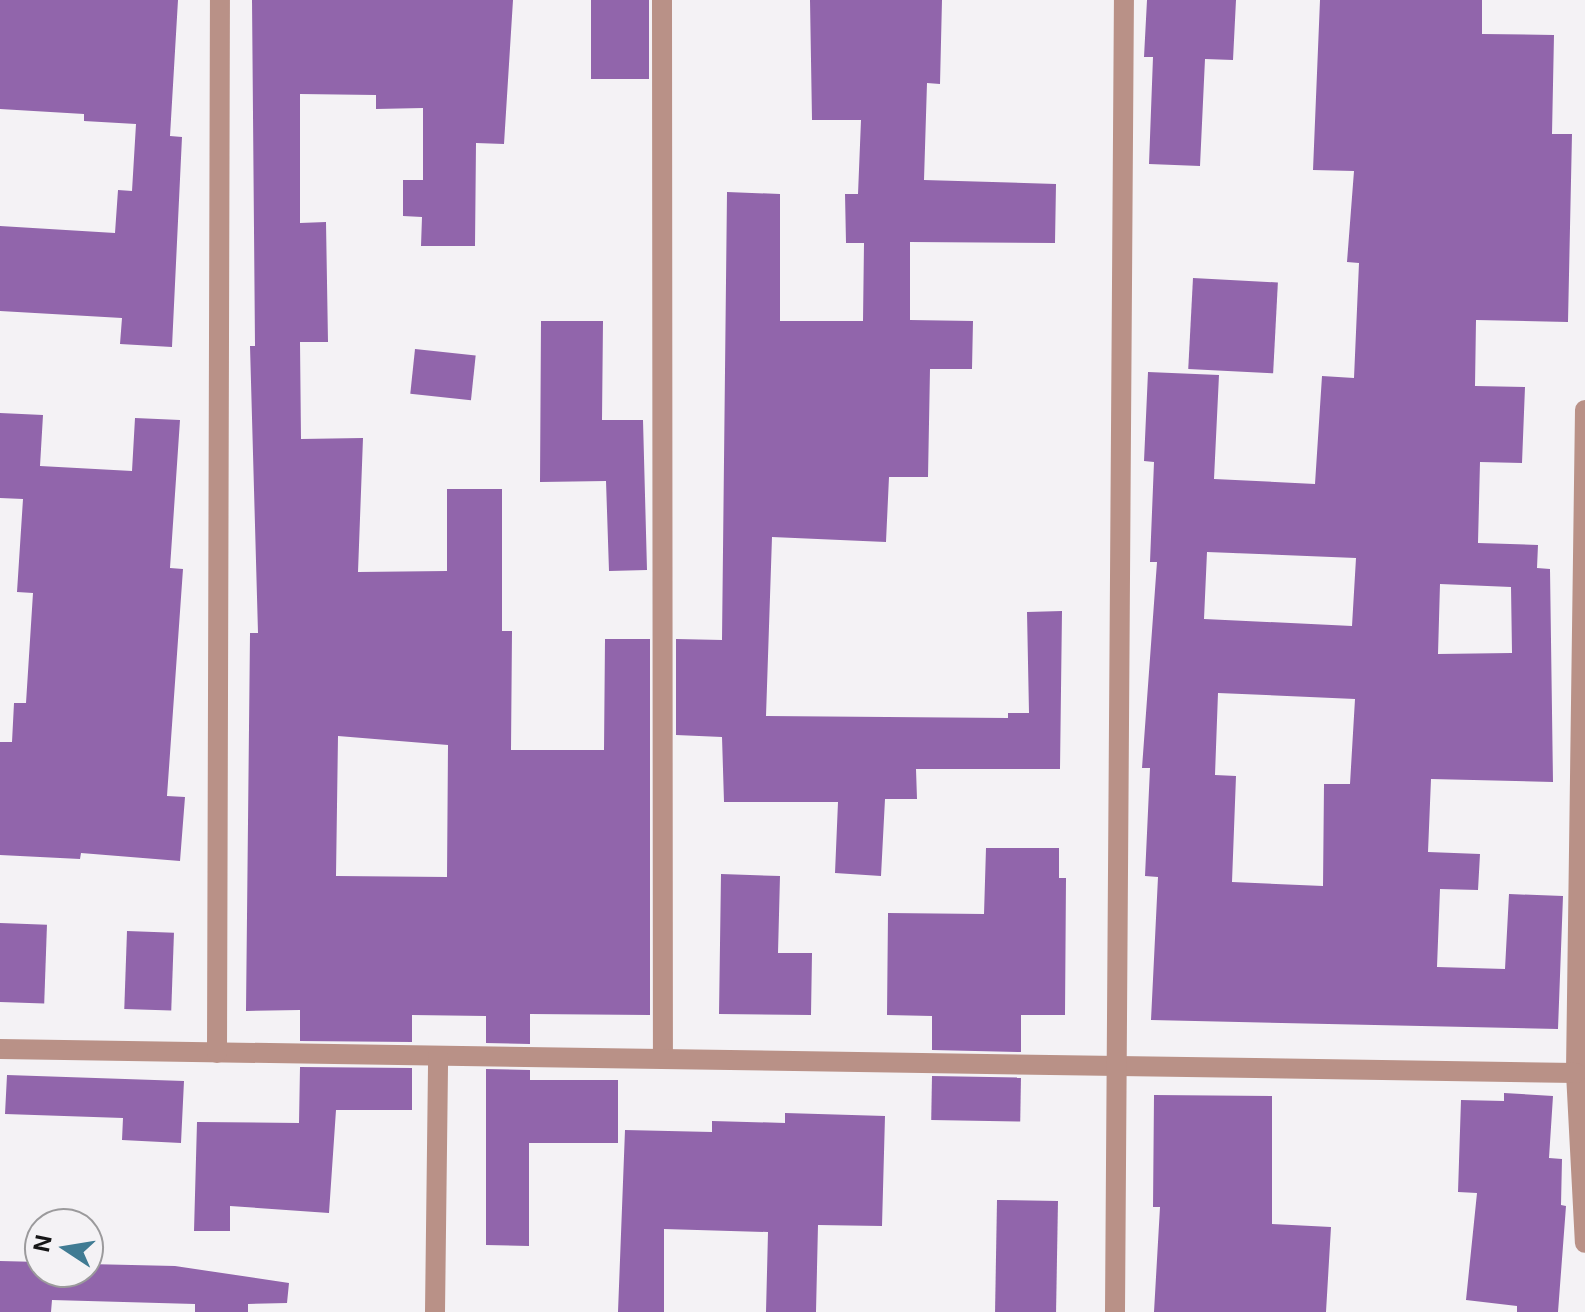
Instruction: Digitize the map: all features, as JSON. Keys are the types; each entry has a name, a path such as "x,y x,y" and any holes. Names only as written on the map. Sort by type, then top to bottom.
{"street":[{"path":"217,1053 220,0"},
{"path":"662,0 663,1059"},
{"path":"1115,1312 1124,0"},
{"path":"1585,410 1576,1073 1585,1243"},
{"path":"0,1049 1576,1073"},
{"path":"435,1312 438,1056"}],"building":[{"path":"0,0 178,0 170,136 182,137 172,347 120,344 122,318 0,311 0,226 115,233 118,190 132,191 136,124 84,121 84,114 0,109"},
{"path":"252,0 513,0 504,144 476,143 475,246 421,246 422,217 403,216 403,180 423,180 423,108 376,109 376,95 300,94 300,223 326,222 328,342 300,342 301,439 363,438 358,572 447,571 447,489 502,489 502,631 512,631 511,750 604,750 605,639 650,639 650,1015 530,1014 530,1044 486,1043 486,1016 412,1015 412,1042 300,1041 300,1010 246,1011 250,633 258,633 250,346 255,346","holes":["338,736 448,745 447,877 336,876"]},
{"path":"591,0 649,0 649,79 591,79"},
{"path":"810,0 942,0 940,84 927,83 924,180 1056,184 1055,243 910,242 910,320 973,321 972,369 930,369 928,477 889,477 886,542 772,537 766,716 1008,718 1008,713 1029,713 1027,612 1062,611 1060,769 916,769 917,799 885,799 881,876 835,873 838,802 724,802 722,737 676,735 676,639 722,640 727,192 780,194 780,321 863,321 864,243 846,243 845,194 858,194 861,120 812,120"},
{"path":"1147,0 1236,0 1233,60 1205,59 1200,166 1149,164 1153,57 1144,57"},
{"path":"1320,0 1482,0 1482,34 1554,35 1552,134 1572,134 1568,322 1476,320 1475,386 1525,387 1522,463 1480,462 1478,543 1538,545 1537,568 1550,569 1553,782 1431,779 1428,852 1480,854 1478,890 1440,889 1437,967 1505,969 1509,894 1563,896 1558,1029 1151,1020 1158,877 1145,876 1150,768 1142,768 1157,562 1150,562 1154,462 1144,461 1148,372 1219,375 1214,479 1315,484 1322,376 1354,378 1359,263 1347,262 1354,171 1313,170","holes":["1207,552 1356,558 1352,626 1204,619","1440,584 1511,587 1512,653 1438,654","1218,693 1355,699 1350,784 1324,784 1323,886 1232,882 1236,776 1215,775"]},
{"path":"1193,278 1278,282 1273,373 1188,369"},
{"path":"541,321 603,321 602,420 643,420 647,570 609,571 606,481 540,482"},
{"path":"415,349 476,355 471,400 410,394"},
{"path":"0,413 43,415 40,466 132,471 135,418 180,420 170,568 183,569 167,796 185,797 180,861 81,853 80,859 0,855 0,742 12,742 14,703 26,703 33,593 17,592 23,499 0,498"},
{"path":"986,848 1059,848 1059,878 1066,878 1065,1015 1021,1015 1021,1052 932,1050 932,1016 887,1015 888,913 984,914"},
{"path":"721,874 780,876 778,953 812,953 811,1015 719,1014"},
{"path":"0,923 47,925 44,1004 0,1002"},
{"path":"127,931 174,933 171,1011 124,1009"},
{"path":"300,1067 412,1068 412,1110 336,1110 329,1213 230,1206 230,1231 194,1231 197,1122 299,1123"},
{"path":"486,1069 530,1070 530,1080 618,1080 618,1143 529,1143 529,1246 486,1245"},
{"path":"7,1075 184,1081 181,1143 122,1140 123,1118 5,1114"},
{"path":"932,1076 1021,1078 1020,1122 931,1120"},
{"path":"1504,1093 1553,1096 1549,1158 1562,1159 1561,1205 1566,1206 1558,1312 1517,1312 1517,1306 1466,1300 1477,1193 1458,1192 1461,1100 1504,1101"},
{"path":"1154,1095 1272,1096 1272,1224 1331,1227 1326,1312 1154,1312 1160,1207 1153,1207"},
{"path":"785,1113 885,1116 882,1226 818,1225 816,1312 766,1312 768,1232 664,1229 664,1312 618,1312 625,1130 712,1132 712,1121 785,1123"},
{"path":"997,1200 1058,1201 1056,1312 995,1312"},
{"path":"0,1261 24,1262 24,1288 104,1288 104,1264 175,1266 289,1283 287,1303 248,1304 248,1312 195,1312 195,1304 52,1300 51,1312 0,1312"}]}
